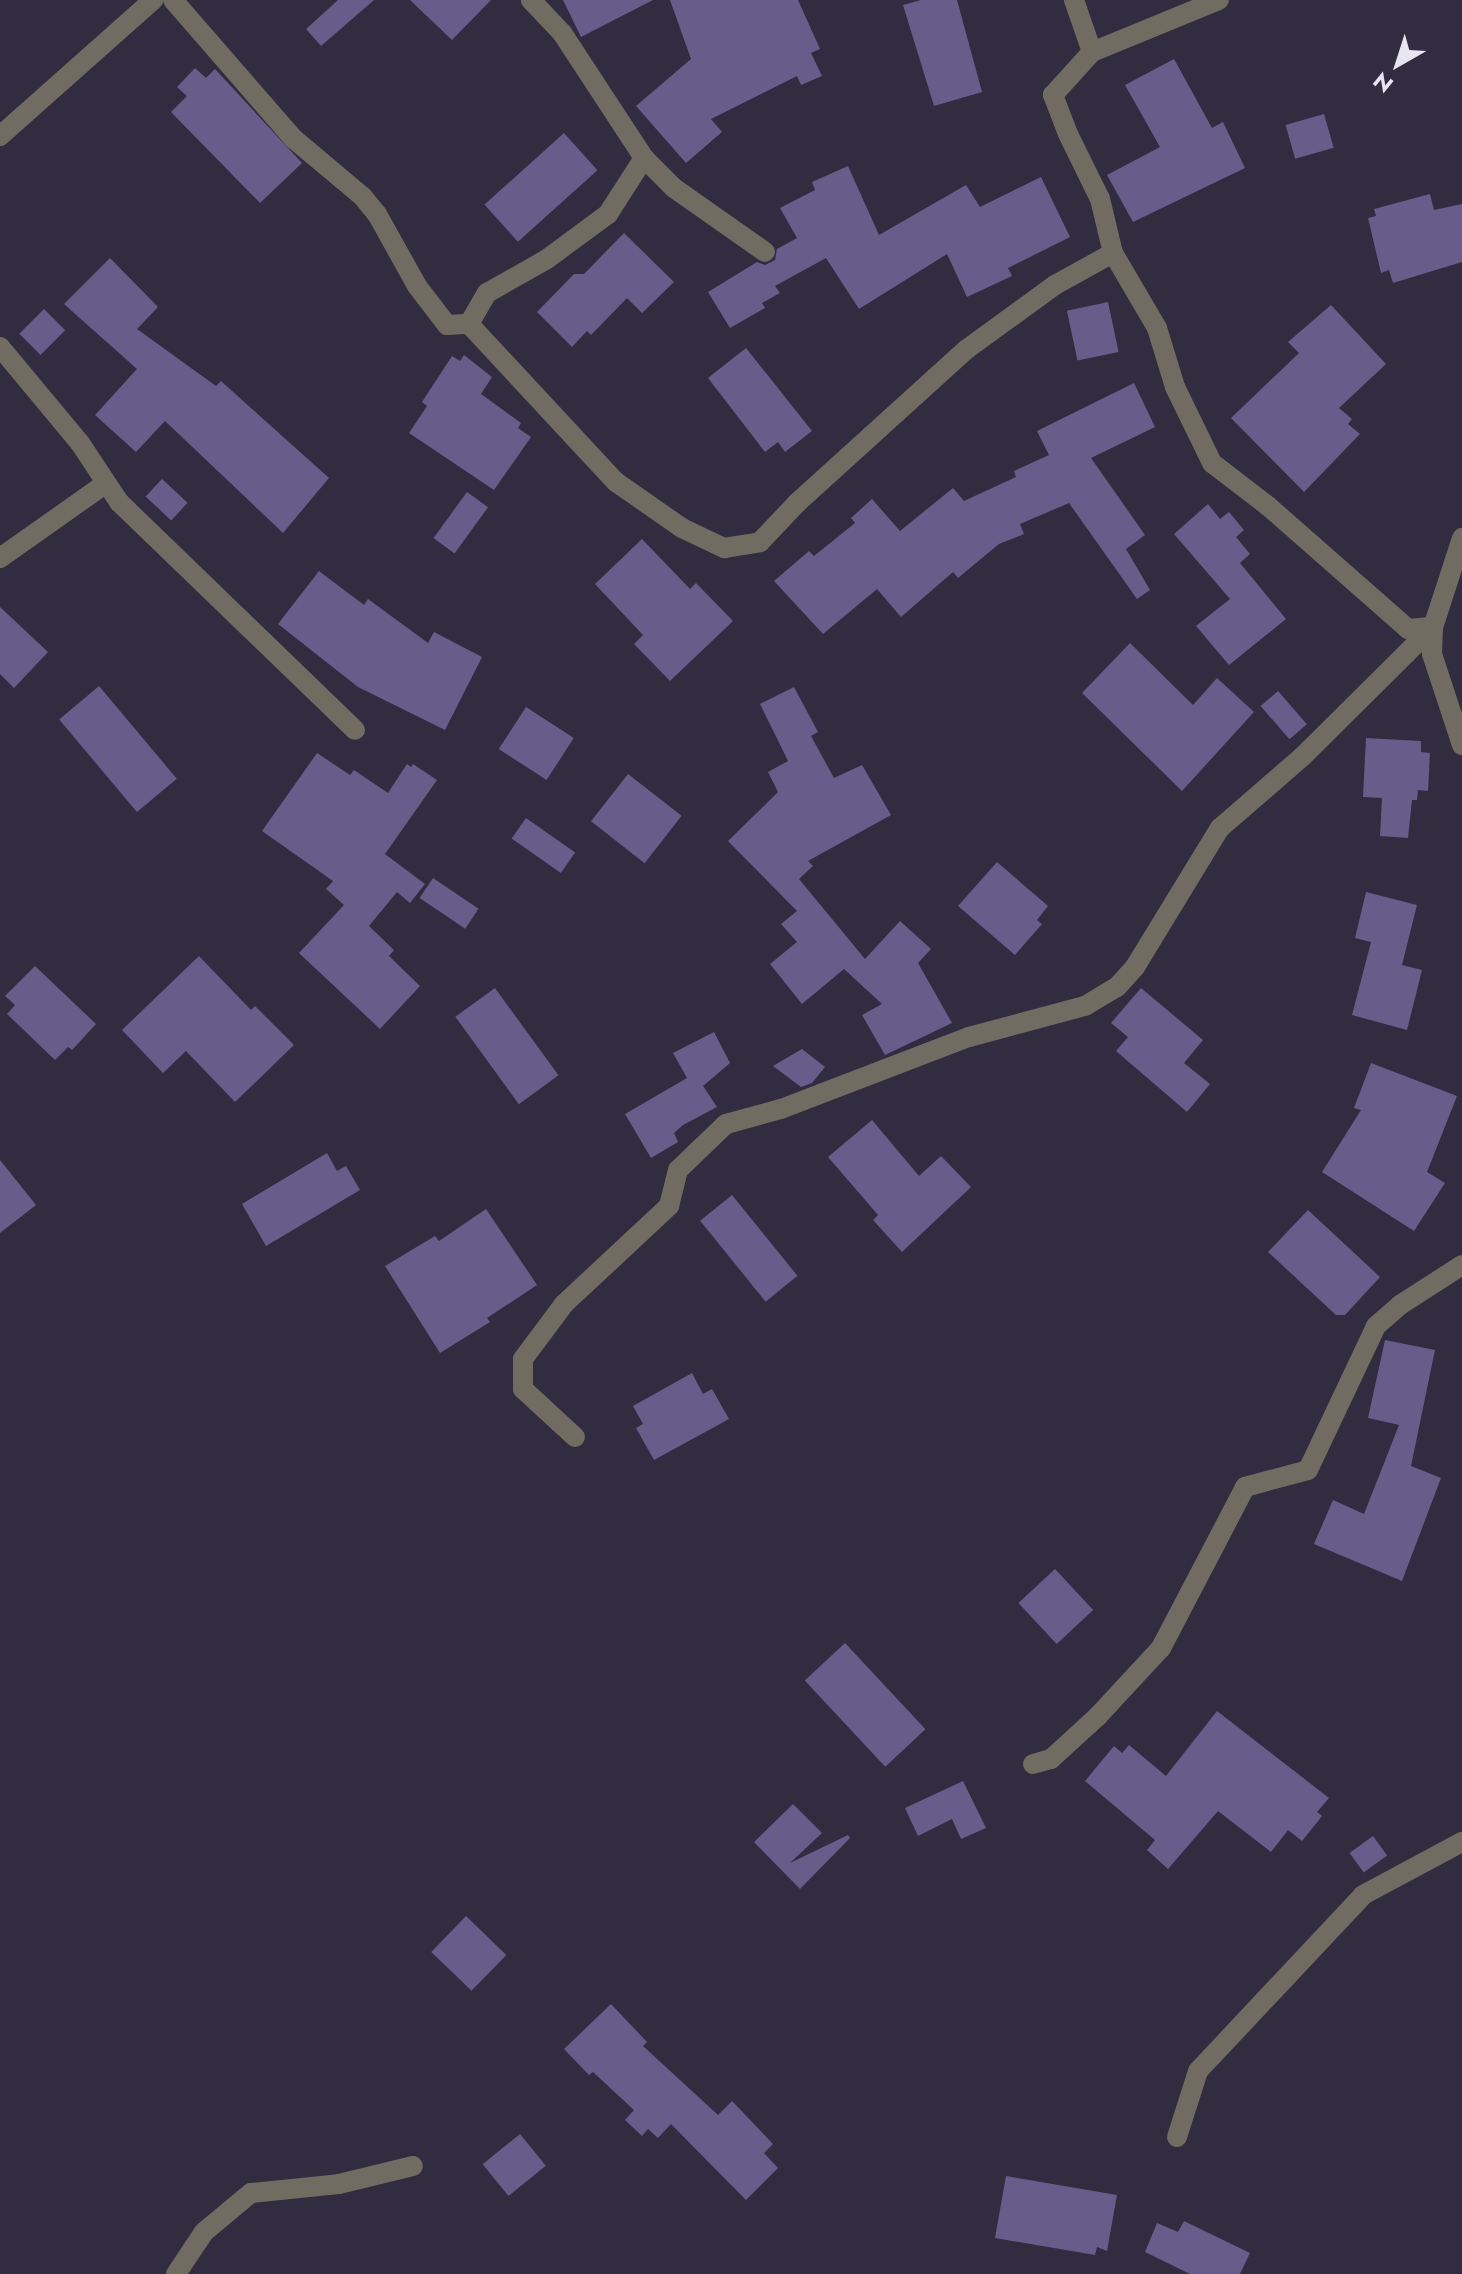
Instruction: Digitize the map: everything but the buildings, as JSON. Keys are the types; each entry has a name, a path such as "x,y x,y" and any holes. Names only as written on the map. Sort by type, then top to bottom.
{"street":[{"path":"0,136 153,0"},
{"path":"173,0 294,139 363,197 377,214 417,286 447,325 469,324 616,482 682,528 724,548 760,542 797,503 967,349 1055,285 1113,253"},
{"path":"531,0 563,34 644,158 674,188 765,252"},
{"path":"1074,0 1092,52"},
{"path":"1219,0 1092,52 1053,95 1100,199 1113,253 1157,328 1175,387 1212,463 1268,506 1408,629 1433,627"},
{"path":"469,324 487,293 547,259 608,214 644,158"},
{"path":"0,347 80,443 105,484 355,730"},
{"path":"0,558 105,484"},
{"path":"1462,538 1433,627 1432,654 1462,745"},
{"path":"575,1437 523,1389 523,1359 564,1304 669,1206 678,1170 726,1124 781,1109 969,1037 1085,1006 1117,987 1135,967 1220,828 1302,757 1433,627"},
{"path":"1033,1764 1051,1759 1098,1716 1161,1648 1245,1487 1308,1470 1376,1326 1400,1305 1462,1265"},
{"path":"1177,2137 1198,2071 1363,1895 1462,1842"},
{"path":"176,2274 204,2232 251,2193 339,2184 413,2166"}]}
